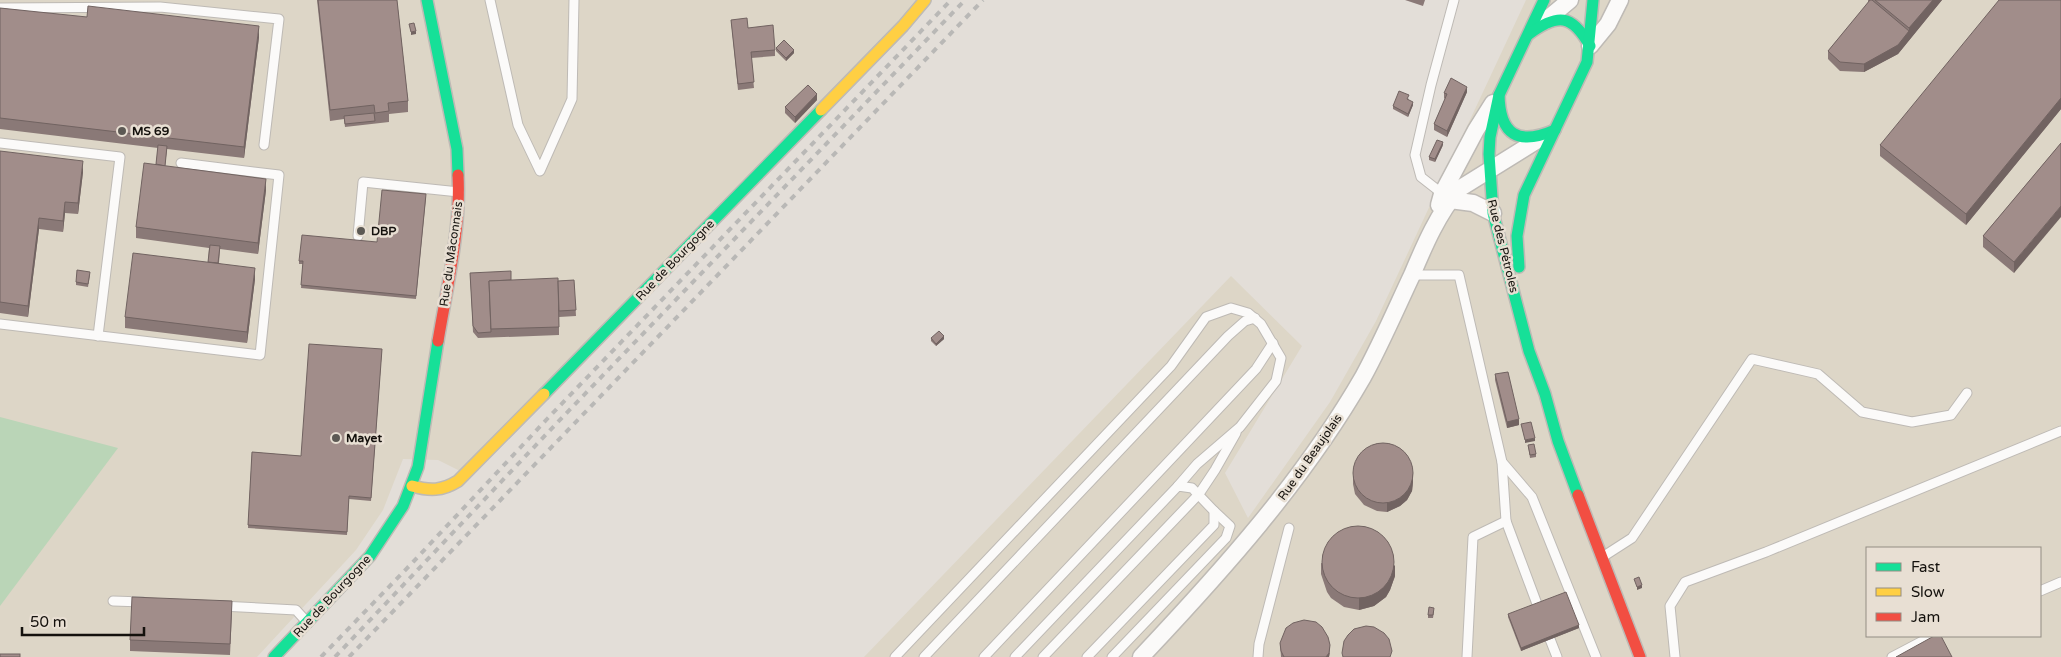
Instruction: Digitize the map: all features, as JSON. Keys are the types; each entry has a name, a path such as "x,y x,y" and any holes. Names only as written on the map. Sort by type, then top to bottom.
{"street":[{"name":"Rue du Mâconnais","path":"403,506 418,467 455,235 459,192 457,149 427,0"},
{"name":"Rue de Bourgogne","path":"412,486 426,491 436,491 451,487 465,476 903,26 925,0"},
{"name":"Rue des Pétroles","path":"1544,0 1498,95 1490,137 1489,172 1493,213 1529,350 1545,394 1565,464 1640,657"},
{"path":"1529,34 1570,0"},
{"name":"Rue des Pétroles","path":"1545,394 1538,349 1518,260 1517,223 1520,205 1550,133 1587,62 1593,0"},
{"path":"1545,21 1561,19 1572,22 1583,32 1590,46 1608,24 1620,0"},
{"name":"Rue du Beaujolais","path":"1141,657 1235,556 1313,456 1339,417 1370,363 1412,275 1476,130 1498,95"},
{"path":"1498,95 1498,109 1506,129 1525,138 1550,133"},
{"name":"Rue du Beaujolais","path":"1446,197 1550,133"},
{"path":"1446,197 1473,203 1493,213"},
{"name":"Rue de Bourgogne","path":"274,657 370,556 403,506"}],"lane":[{"path":"490,0 518,125 540,171 572,99 574,0"},
{"path":"1446,197 1421,177 1415,155 1431,85 1454,0"},
{"path":"0,8 160,7 279,19 264,145"},
{"path":"0,143 120,157 98,336"},
{"path":"0,324 260,355 279,175 181,163"},
{"path":"358,236 363,182 459,192"},
{"path":"1412,275 1459,275 1502,462 1506,521 1557,657"},
{"path":"895,657 1171,366 1206,318 1231,308 1248,313 1261,324 1280,358 1276,381 1240,427 1199,494 1043,657"},
{"path":"924,657 1228,336 1245,321 1254,318"},
{"path":"984,657 1256,369 1273,343"},
{"path":"1602,557 1632,538 1752,359 1818,374 1862,412 1912,422 1951,415 1967,393"},
{"path":"1015,657 1198,464 1240,427"},
{"path":"1675,657 1670,606 1685,582 1766,552 2061,431"},
{"path":"1502,462 1532,497 1596,657"},
{"path":"1112,657 1226,538 1230,526 1192,488 1178,486"},
{"path":"1087,657 1214,525 1214,510"},
{"path":"1468,657 1472,537 1506,521"},
{"path":"1258,657 1259,644 1289,528"},
{"path":"2041,591 2061,582"},
{"path":"113,601 151,603"},
{"path":"207,606 296,610 307,622"},
{"path":"1892,657 1930,637"}],"shaded area":[{"path":"0,0 922,0 460,471 438,460 403,459 383,510 356,550 257,657 0,657"},
{"path":"1526,0 2061,0 2061,657 864,657 1231,276 1302,346 1225,473 1248,518 1330,402 1376,321"}],"green space":[{"path":"0,417 118,448 0,606"}],"building":[{"path":"318,0 397,0 408,101 388,103 389,111 375,113 374,105 330,110"},
{"path":"1870,0 1909,31 1898,45 1864,64 1840,62 1828,51"},
{"path":"1875,0 1933,0 1909,28"},
{"path":"1999,0 2061,0 2061,98 1966,214 1880,145"},
{"path":"88,6 259,26 244,147 0,118 0,8 87,17"},
{"path":"747,18 748,28 773,25 775,50 751,52 754,82 738,84 731,20"},
{"path":"414,23 416,31 411,32 409,24"},
{"path":"784,40 794,50 786,58 776,48"},
{"path":"1451,78 1467,87 1447,131 1434,124 1447,94 1444,93"},
{"path":"808,85 817,94 795,117 785,107"},
{"path":"1399,91 1409,95 1407,99 1413,102 1408,114 1393,106"},
{"path":"374,113 375,121 345,124 344,116"},
{"path":"1437,140 1443,142 1435,159 1429,157"},
{"path":"2061,143 2061,206 2014,262 1983,236"},
{"path":"158,145 167,146 165,166 156,164"},
{"path":"0,151 83,161 78,203 65,202 63,221 39,218 28,306 0,302"},
{"path":"144,163 266,179 258,243 136,227"},
{"path":"382,190 426,194 416,296 301,285 303,261 299,261 302,235 377,242"},
{"path":"210,245 220,246 218,263 208,262"},
{"path":"133,253 255,268 247,332 125,317"},
{"path":"77,270 90,272 88,284 76,282"},
{"path":"511,271 511,280 489,281 491,332 478,333 473,326 470,273"},
{"path":"558,278 559,327 491,329 489,281"},
{"path":"574,280 576,310 559,311 558,281"},
{"path":"939,331 944,336 936,344 931,338"},
{"path":"309,344 382,349 371,498 349,496 347,532 248,525 252,452 301,456"},
{"path":"1508,372 1519,419 1507,422 1495,374"},
{"path":"1531,422 1535,438 1525,440 1521,424"},
{"path":"1383,443 1400,448 1408,456 1413,473 1408,490 1400,498 1383,503 1366,498 1358,490 1353,473 1358,456 1366,448"},
{"path":"1534,444 1536,454 1530,455 1528,445"},
{"path":"1351,526 1365,526 1384,536 1394,555 1394,569 1384,588 1365,598 1351,598 1332,588 1322,569 1322,555 1332,536"},
{"path":"1639,577 1642,585 1637,587 1634,579"},
{"path":"1566,592 1579,625 1521,648 1508,614"},
{"path":"132,597 232,601 230,644 130,640"},
{"path":"1429,607 1434,608 1433,615 1428,615"},
{"path":"1304,620 1316,622 1322,627 1328,637 1330,645 1329,653 1326,657 1284,657 1280,643 1286,628 1293,623"},
{"path":"1366,626 1374,627 1384,633 1389,639 1392,651 1390,657 1343,657 1344,641 1348,635 1354,629"},
{"path":"1932,637 1942,637 1952,657 1896,657"},
{"path":"0,654 20,654 20,657 0,657"}],"railway":[{"path":"321,657 548,418 951,0"},
{"path":"335,657 555,425 965,0"},
{"path":"349,657 983,0"}],"traffic: fast":[{"path":"427,0 457,149 458,175"},
{"path":"1544,0 1499,95 1500,109 1507,128 1521,137 1542,135 1555,130"},
{"path":"1519,267 1517,236 1524,195 1587,62 1593,0"},
{"path":"1529,34 1548,23 1564,20 1577,28 1590,46"},
{"path":"1499,95 1490,137 1489,154 1493,213 1529,351 1545,394 1558,441 1578,495"},
{"path":"544,394 821,110"},
{"path":"274,657 370,556 403,506 418,467 438,341"}],"traffic: slow":[{"path":"821,110 903,26 925,0"},
{"path":"412,486 436,489 447,487 458,481 544,394"}],"traffic: jam":[{"path":"438,341 455,237 458,175"},
{"path":"1578,495 1640,657"}],"place":[{"name":"MS 69","path":"122,131"},
{"name":"DBP","path":"361,231"},
{"name":"Mayet","path":"336,438"}]}
